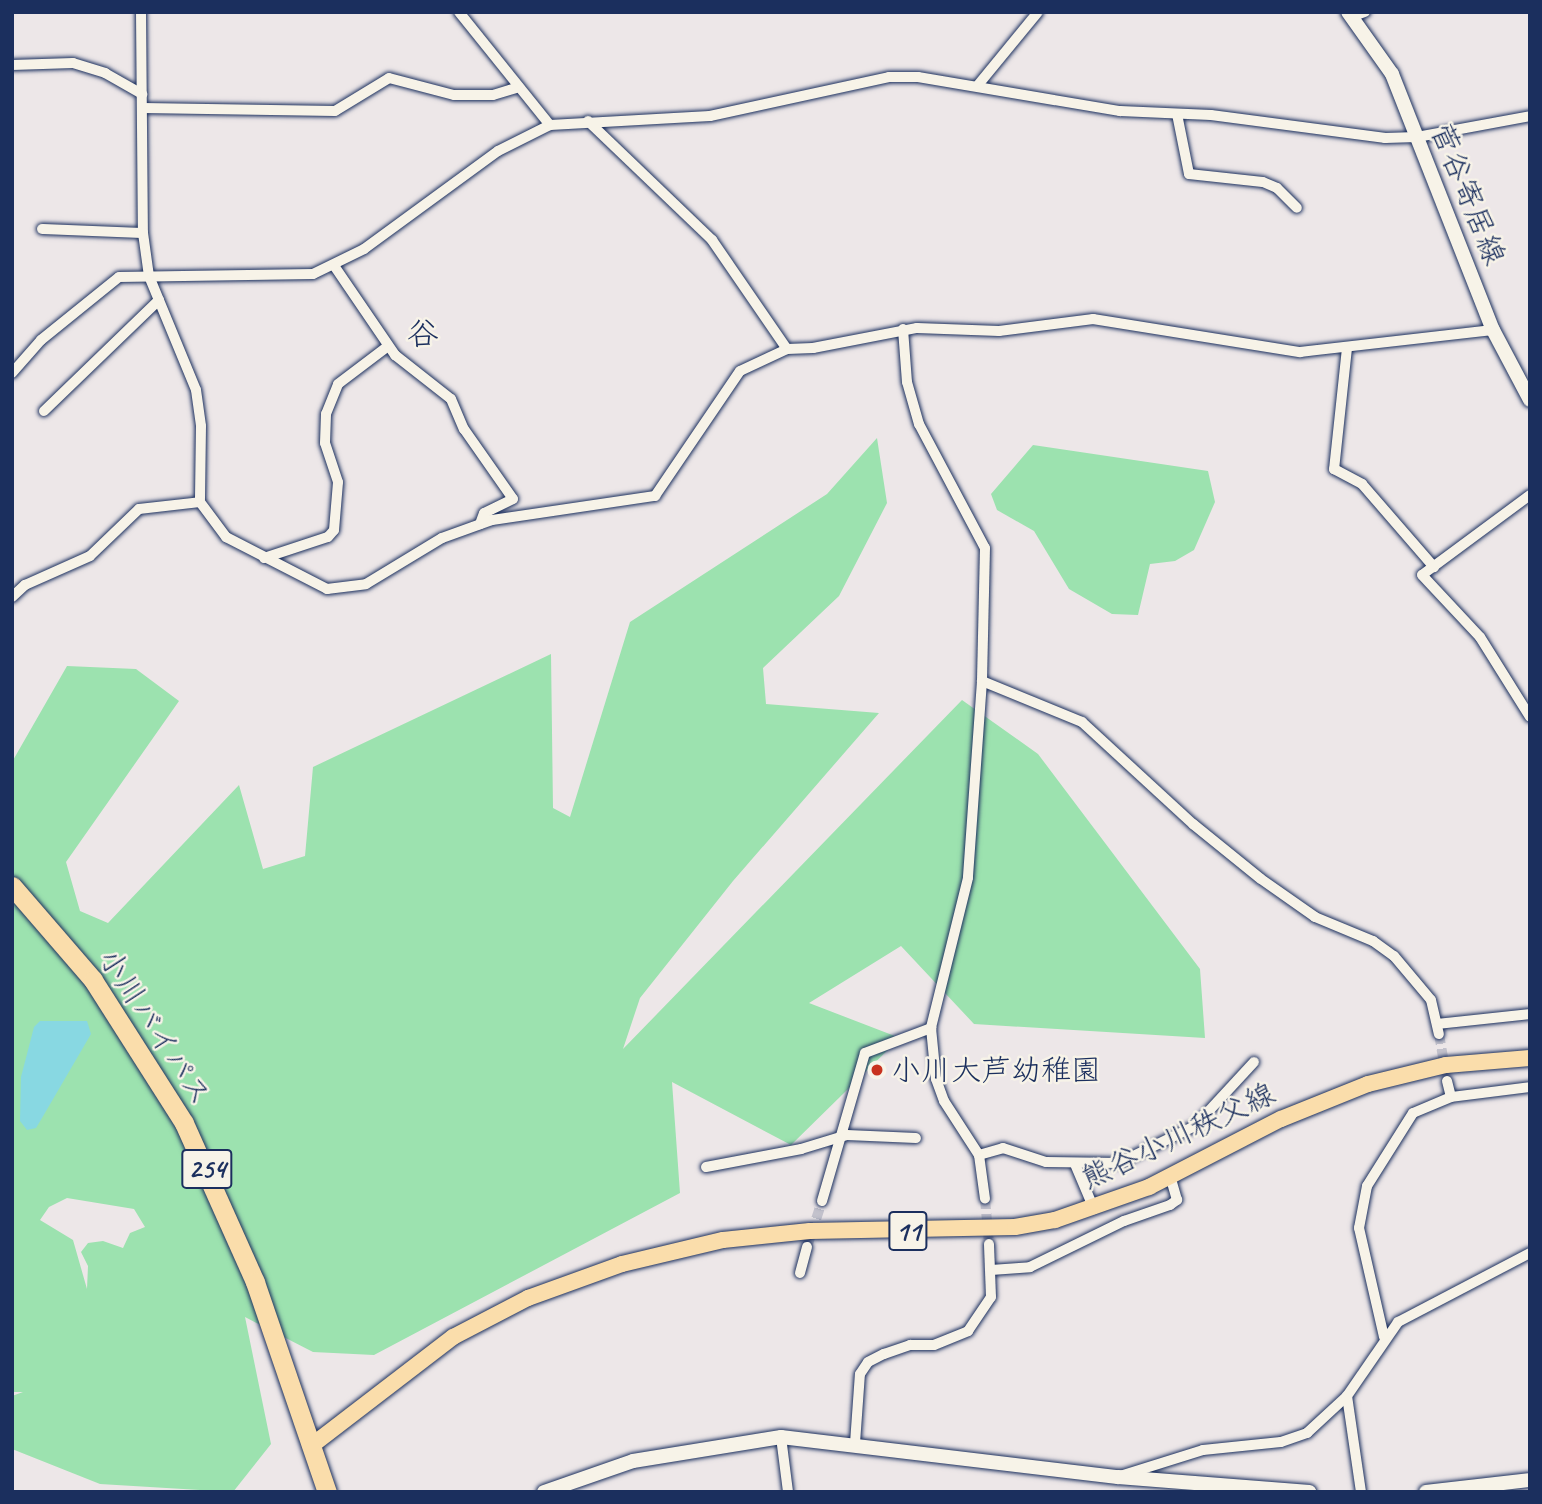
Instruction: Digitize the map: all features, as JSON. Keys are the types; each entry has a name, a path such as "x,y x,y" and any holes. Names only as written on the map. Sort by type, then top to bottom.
{"highway":[{"name":"小川バイパス","path":"12,886 93,981 184,1123 230,1220 327,1492"}],"main road":[{"name":"熊谷小川秩父線","path":"311,1446 453,1336 528,1298 622,1264 723,1240 810,1231 1015,1227 1094,1209 1170,1176 1281,1119 1368,1084 1446,1065 1530,1058"}],"street":[{"path":"141,12 144,233 149,276 195,390 201,426 200,502 216,529 311,584 346,589 366,584 442,538 480,524 655,496 740,371 787,349 813,348 902,329 999,331 1094,319 1268,349 1347,348 1493,330"},
{"path":"459,12 550,125"},
{"path":"978,85 1038,12"},
{"name":"菅谷寄居線","path":"1355,14 1392,74 1493,330 1530,400"},
{"path":"12,65 73,63 105,73 142,94"},
{"path":"12,373 41,340 103,286 119,277 293,277 335,267 498,152 550,125 710,116 889,77 978,85 1120,111 1177,114 1385,138 1417,138 1530,116"},
{"path":"143,108 335,111 388,78 454,96 493,94 519,87"},
{"path":"1177,114 1189,174 1263,182 1277,188 1297,208"},
{"path":"588,121 712,240 787,349"},
{"path":"42,229 144,233"},
{"path":"335,267 388,346 451,399 464,429 513,499 484,513 480,524"},
{"path":"44,411 159,300"},
{"path":"902,329 907,382 919,424 985,548 982,681 968,878 931,1028 931,1058 940,1090 979,1155 985,1199"},
{"path":"264,558 328,537 334,530 338,482 324,443 326,414 338,384 388,346"},
{"path":"1347,348 1334,469 1362,484 1434,567"},
{"path":"1530,495 1422,575 1480,637 1530,717"},
{"path":"12,597 25,585 90,556 139,509 200,502"},
{"path":"982,681 1082,722 1193,824 1261,879 1315,917 1373,941 1394,956 1431,1000 1438,1029 1530,1014"},
{"path":"822,1201 865,1053 931,1028"},
{"path":"979,1155 1003,1148 1046,1161 1075,1164 1119,1163 1184,1133 1254,1062"},
{"path":"1447,1081 1451,1097"},
{"path":"1384,1337 1359,1228 1367,1186 1413,1113 1451,1097 1530,1087"},
{"path":"706,1167 801,1149 842,1136 916,1138"},
{"path":"1075,1164 1094,1209"},
{"path":"991,1270 1030,1267 1124,1221 1170,1205 1177,1200 1170,1176"},
{"path":"855,1443 856,1390 868,1362 910,1345 934,1345 968,1331 991,1297 989,1244"},
{"path":"800,1273 807,1248"},
{"path":"1118,1477 1203,1450 1307,1433 1347,1396 1384,1337 1414,1310 1530,1253"},
{"path":"1347,1396 1361,1492"},
{"path":"781,1437 788,1492"},
{"path":"544,1492 633,1461 781,1437 855,1443 1118,1477 1309,1492"},
{"path":"1426,1492 1530,1480"}],"green space":[{"path":"877,438 887,503 839,596 763,668 766,704 879,713 733,881 640,998 623,1049 962,700 1038,754 1200,969 1205,1038 974,1024 901,946 809,1003 900,1038 791,1145 672,1082 680,1193 374,1355 313,1352 245,1317 271,1444 233,1492 100,1484 12,1449 12,1396 23,1392 12,1392 12,762 67,666 136,669 179,701 66,862 80,911 108,923 239,785 263,869 305,856 313,767 551,654 553,808 570,817 630,622 827,494","holes":["67,1198 134,1209 145,1227 130,1233 123,1248 103,1241 88,1243 81,1252 88,1266 87,1289 73,1240 40,1220 49,1207"]},
{"path":"1033,445 1208,471 1215,502 1194,550 1175,561 1150,564 1138,615 1112,614 1069,589 1034,531 997,510 991,494"}],"water":[{"path":"40,1021 87,1021 91,1034 36,1128 27,1130 20,1121 21,1077 34,1027"}],"tunnel":[{"path":"1439,1034 1447,1081"},
{"path":"985,1199 989,1244"},
{"path":"807,1247 822,1201"}],"place":[{"name":"小川大芦幼稚園","path":"877,1070"}],"district":[{"name":"谷","path":"423,334"}]}
